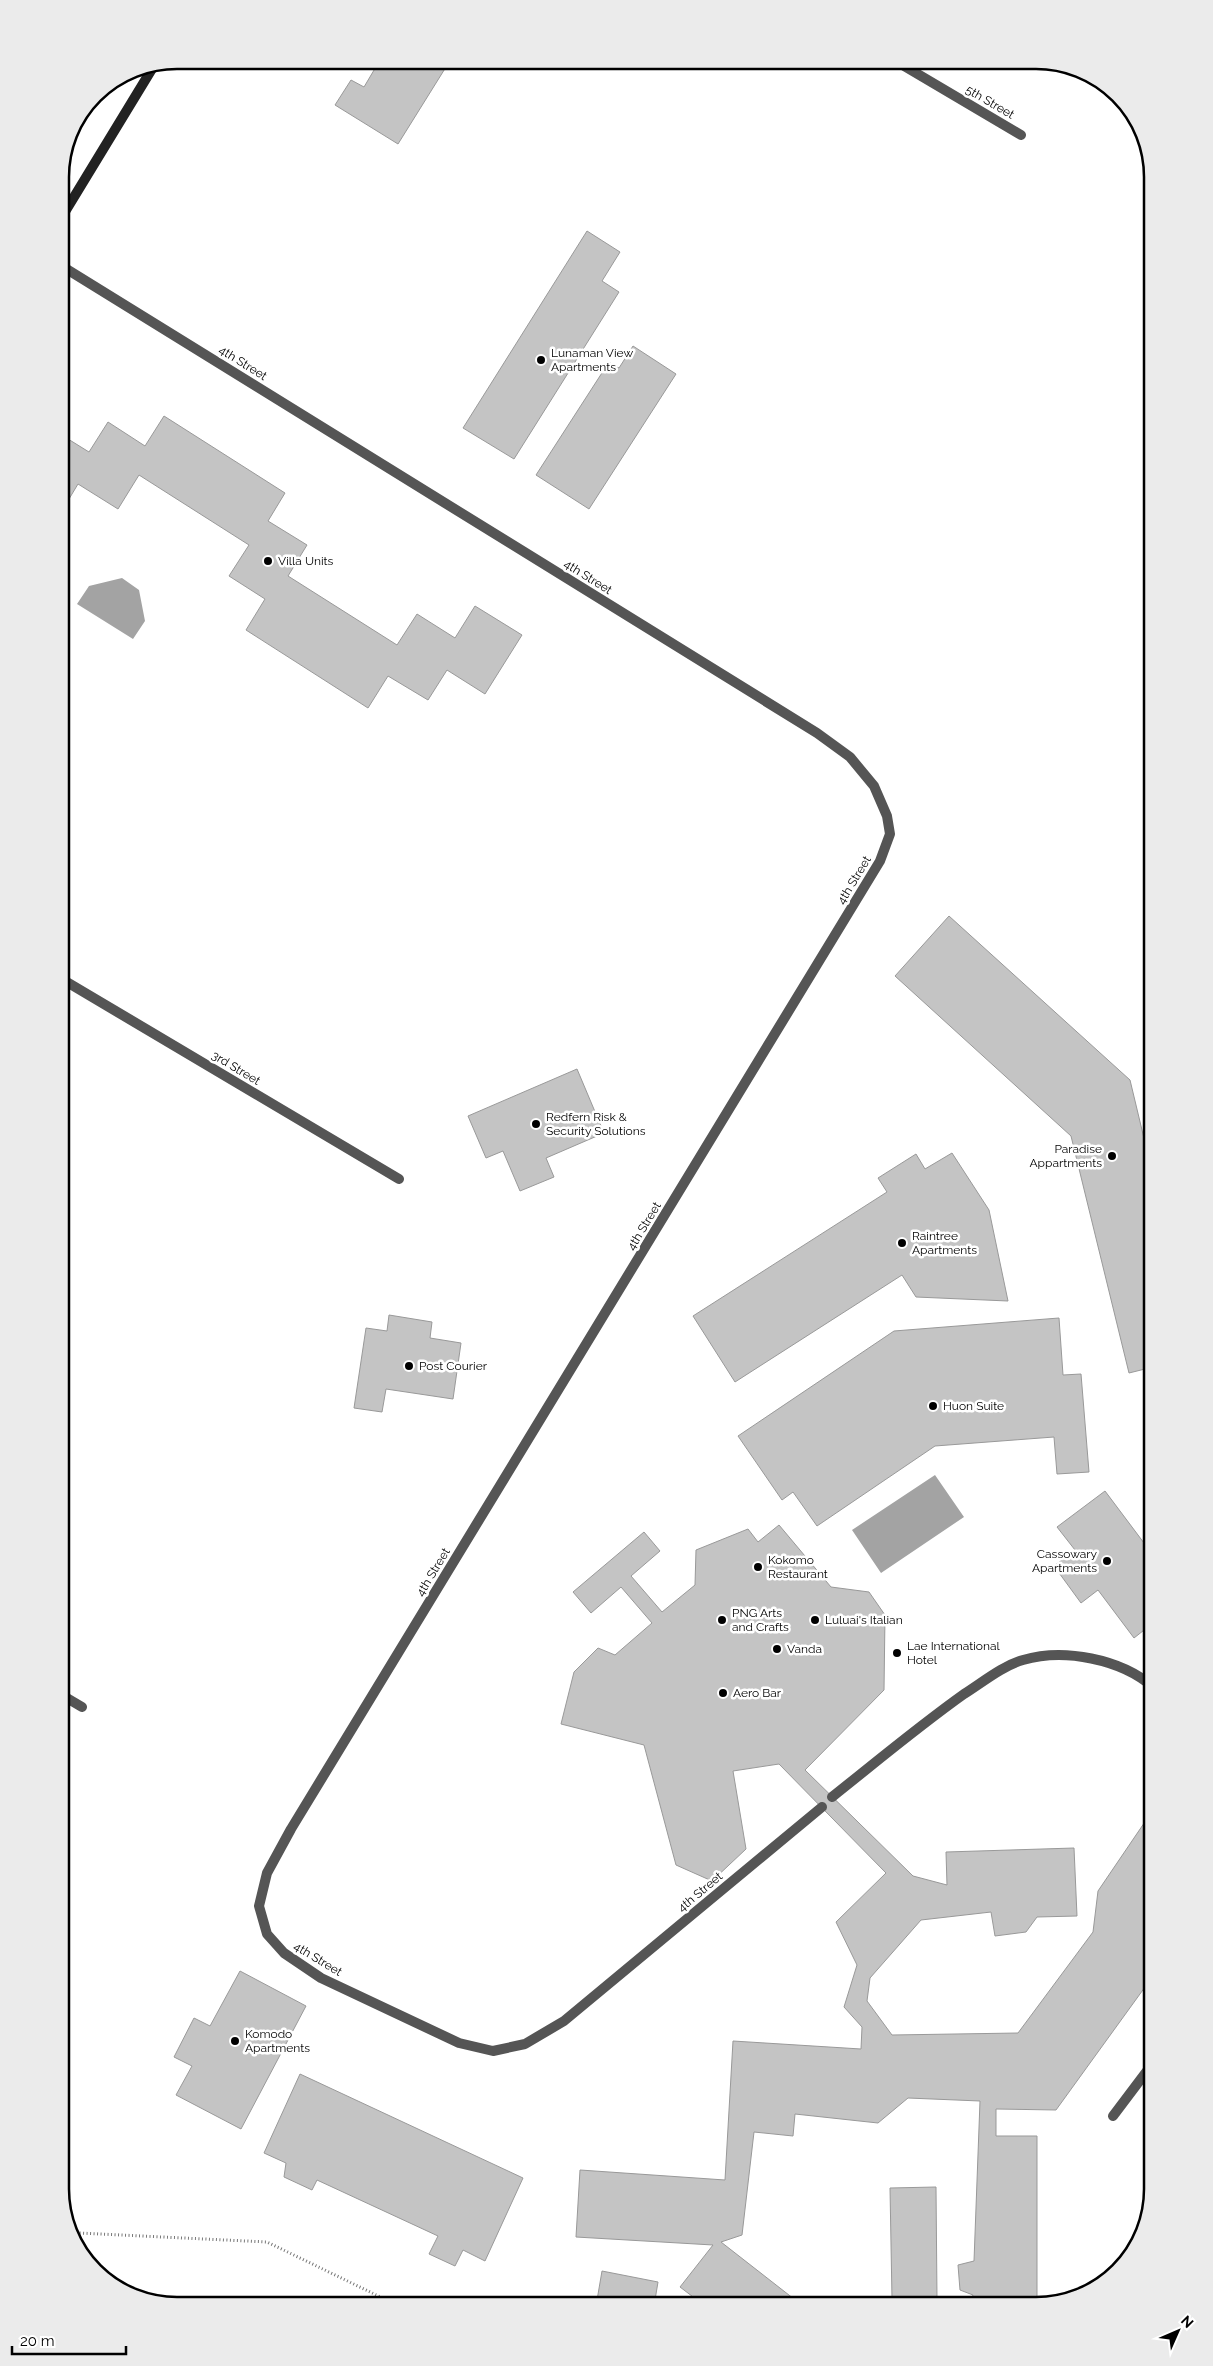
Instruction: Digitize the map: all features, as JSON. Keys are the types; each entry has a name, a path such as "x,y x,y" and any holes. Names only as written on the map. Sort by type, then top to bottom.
{"main road":[{"path":"69,205 150,72"}],"street":[{"name":"5th Street","path":"909,69 1021,135"},
{"name":"4th Street","path":"69,271 816,733 850,757 874,786 887,816 890,834 880,861 291,1829 267,1874 260,1906 267,1934 284,1953 321,1978 459,2043 493,2051 526,2044 564,2021 822,1808"},
{"name":"3rd Street","path":"69,983 399,1179"},
{"path":"832,1797 934,1715 994,1674 1023,1660 1053,1655 1088,1659 1110,1664 1144,1679"},
{"path":"69,1699 82,1707"},
{"path":"1114,2116 1144,2075"}],"path":[{"path":"77,2232 268,2242 380,2297"}],"shaded area":[{"path":"122,578 139,590 145,621 133,639 77,604 89,586"},
{"path":"935,1475 964,1517 881,1573 852,1530"}],"building":[{"path":"375,69 445,69 398,144 335,105 351,80 364,87"},
{"name":"Lunaman View Apartments","path":"587,231 620,252 602,281 619,292 514,459 463,428"},
{"name":"Lunaman View Apartments","path":"633,346 676,374 589,509 536,475 609,362 619,368"},
{"name":"Villa Units","path":"164,416 285,493 268,521 307,545 288,576 397,645 417,614 455,638 475,606 522,635 485,694 447,670 428,700 388,676 368,708 246,630 265,599 229,576 249,545 139,475 118,509 78,484 69,499 69,440 89,452 108,422 145,446"},
{"name":"Paradise Appartments","path":"949,916 1130,1080 1144,1138 1144,1369 1129,1373 1071,1136 895,976"},
{"name":"Redfern Risk & Security Solutions","path":"577,1069 604,1133 546,1158 554,1177 520,1191 503,1151 486,1158 468,1116"},
{"name":"Raintree Apartments","path":"952,1153 989,1210 1008,1301 916,1297 902,1275 735,1382 693,1316 887,1192 878,1178 916,1154 925,1169"},
{"name":"Post Courier","path":"389,1315 432,1322 430,1338 461,1343 453,1399 386,1389 382,1412 354,1408 366,1328 387,1331"},
{"name":"Huon Suite","path":"1059,1318 1063,1375 1081,1374 1089,1472 1057,1474 1054,1437 935,1446 817,1526 793,1492 782,1500 738,1436 894,1331"},
{"name":"Cassowary Apartments","path":"1105,1491 1144,1543 1144,1630 1134,1638 1098,1590 1081,1603 1054,1566 1075,1550 1057,1527"},
{"path":"779,1525 831,1587 869,1592 885,1615 884,1690 805,1770 913,1876 947,1885 946,1852 1074,1848 1077,1916 1037,1917 1026,1932 995,1936 991,1912 921,1920 870,1978 867,2001 892,2035 1018,2033 1093,1932 1098,1891 1144,1823 1144,1988 1056,2110 996,2109 996,2136 1037,2136 1037,2297 972,2297 973,2295 960,2290 958,2265 974,2261 980,2101 908,2098 878,2123 795,2114 793,2136 754,2132 742,2235 721,2242 791,2297 693,2297 680,2287 713,2245 576,2237 580,2170 725,2180 733,2041 861,2049 862,2027 844,2007 857,1965 836,1922 886,1873 779,1764 733,1771 746,1849 712,1881 676,1865 644,1745 561,1724 574,1672 598,1648 615,1655 652,1623 621,1587 591,1613 573,1592 644,1532 660,1551 631,1576 662,1612 695,1585 696,1550 748,1529 758,1542"},
{"name":"Komodo Apartments","path":"240,1971 306,2006 241,2129 176,2095 192,2066 174,2057 194,2018 210,2026"},
{"path":"300,2074 523,2178 485,2261 463,2250 455,2266 429,2254 438,2236 317,2180 312,2190 284,2177 286,2163 264,2153"},
{"path":"936,2187 937,2297 892,2297 890,2188"},
{"path":"602,2271 658,2282 656,2297 598,2297"}],"place":[{"name":"Lunaman View Apartments","path":"541,360"},
{"name":"Villa Units","path":"268,561"},
{"name":"Redfern Risk & Security Solutions","path":"536,1124"},
{"name":"Paradise Appartments","path":"1112,1156"},
{"name":"Raintree Apartments","path":"902,1243"},
{"name":"Post Courier","path":"409,1366"},
{"name":"Huon Suite","path":"933,1406"},
{"name":"Cassowary Apartments","path":"1107,1561"},
{"name":"Kokomo Restaurant","path":"758,1567"},
{"name":"PNG Arts and Crafts","path":"722,1620"},
{"name":"Luluai's Italian","path":"815,1620"},
{"name":"Vanda","path":"777,1649"},
{"name":"Lae International Hotel","path":"897,1653"},
{"name":"Aero Bar","path":"723,1693"},
{"name":"Komodo Apartments","path":"235,2041"}]}
